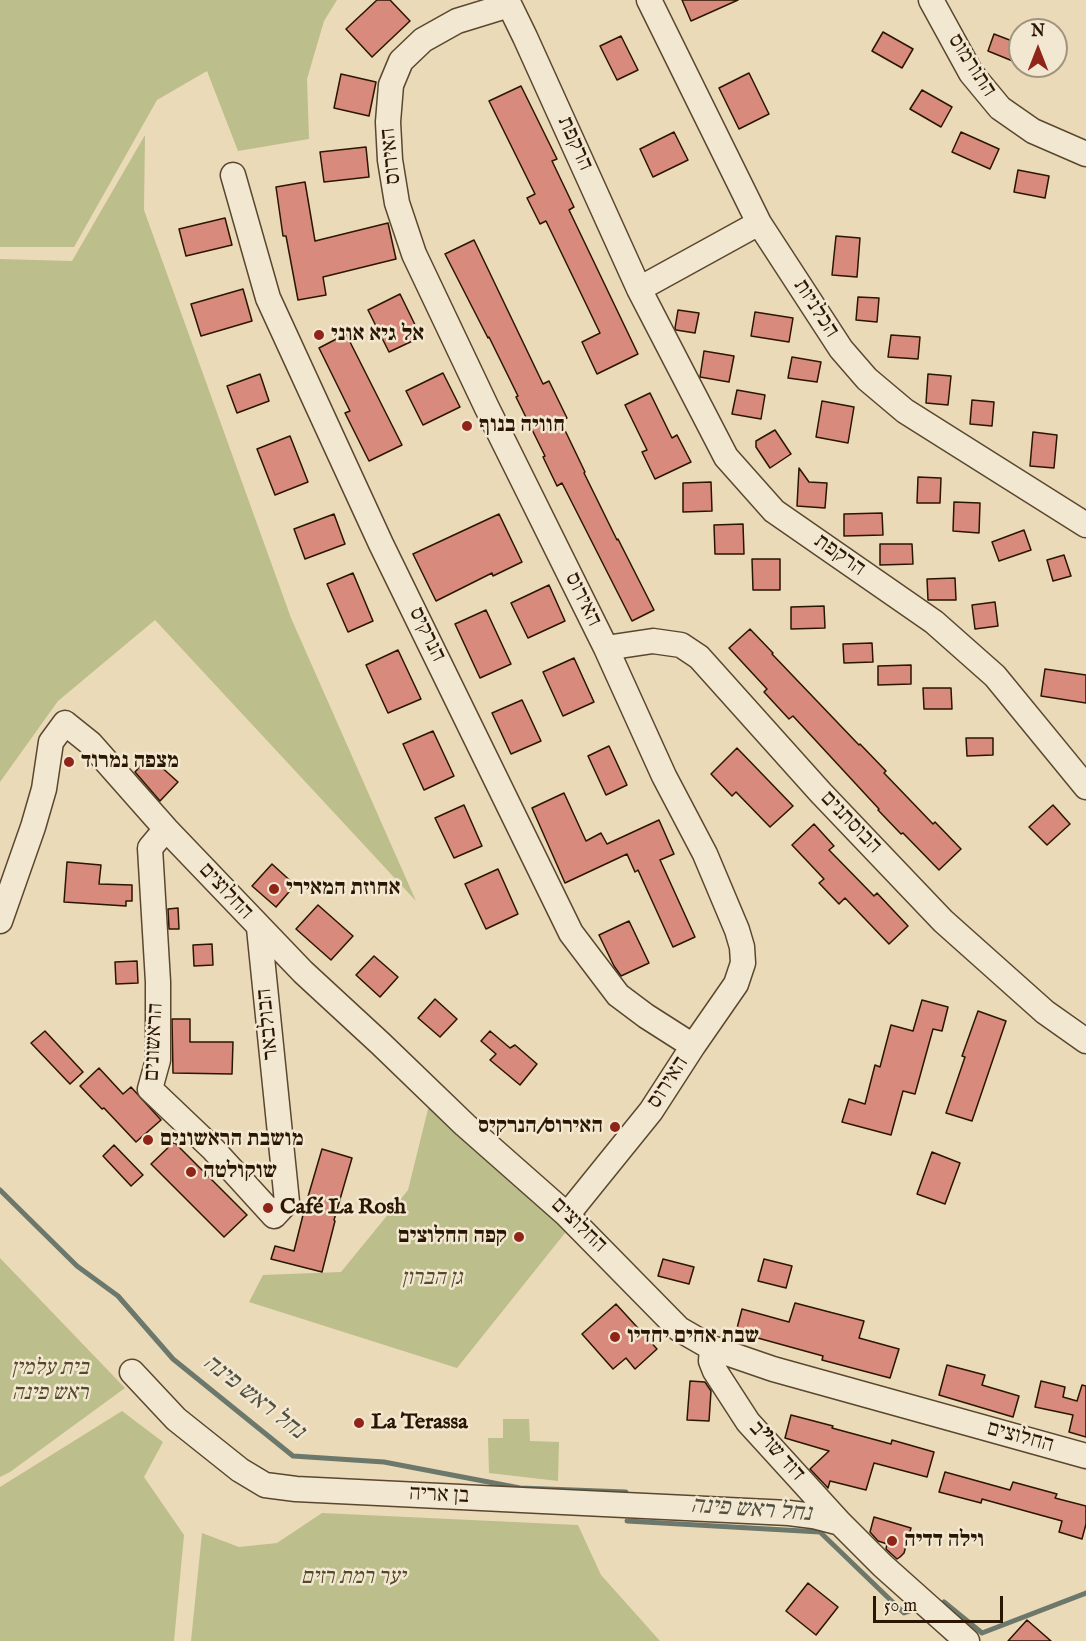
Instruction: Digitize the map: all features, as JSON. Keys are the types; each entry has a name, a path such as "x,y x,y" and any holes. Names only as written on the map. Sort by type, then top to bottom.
{"street":[{"name":"הכלניות","path":"650,0 759,223 841,349 867,379 905,411 1085,522"},
{"name":"התורמוס","path":"931,0 971,73 1000,108 1033,131 1086,154"},
{"name":"הרקפת","path":"508,2 639,289 726,457 774,511 934,622 995,676 1086,787"},
{"name":"האירוס","path":"508,2 457,21 423,40 401,62 391,85 387,122 390,160 398,203 414,254 487,408 606,648 664,776 705,854 737,930 742,947 743,963 736,984 651,1111 567,1215"},
{"name":"הנרקיס","path":"233,175 268,298 381,544 571,933 618,995 693,1046"},
{"path":"639,289 759,223"},
{"name":"הבוסתנים","path":"606,648 653,642 681,645 699,657 821,793 943,921 1045,1012 1086,1041"},
{"name":"החלוצים","path":"0,921 44,789 51,742 65,723 90,743 166,829 303,972 465,1125 567,1215 679,1329 712,1348 784,1372 1086,1456"},
{"name":"הראשונים","path":"166,829 150,848 158,982 158,1060 150,1089 212,1148 274,1216 287,1202 278,1119"},
{"name":"הבולבאר","path":"259,928 278,1119"},
{"name":"דוד שו\"ב","path":"712,1348 711,1361 715,1371 748,1422 840,1523 883,1566 967,1641"},
{"name":"בן אריה","path":"132,1372 176,1419 240,1470 265,1485 296,1489 789,1513 840,1523"},
{"path":"789,1513 799,1506 801,1495 791,1468"}],"green space":[{"path":"0,0 337,0 324,21 307,79 309,139 238,151 207,71 157,100 74,247 0,247"},
{"path":"145,135 144,210 291,618 416,901 155,620 58,701 0,782 0,259 72,261"},
{"name":"גן הברון","path":"430,1101 569,1228 457,1368 249,1302 263,1275 341,1272 408,1190"},
{"name":"בית עלמין ראש פינה","path":"0,1258 125,1388 0,1477"},
{"path":"122,1411 163,1442 144,1477 184,1535 174,1641 0,1641 0,1487"},
{"path":"503,1419 529,1419 530,1441 559,1442 558,1481 489,1473 488,1438 503,1438"},
{"name":"יער רמת רזים","path":"322,1513 578,1525 601,1575 660,1641 191,1641 202,1533 239,1547 277,1543"}],"building":[{"path":"377,0 390,0 410,21 372,57 346,29"},
{"path":"682,0 738,0 691,21"},
{"path":"883,32 913,49 902,68 872,51"},
{"path":"994,34 1008,39 1008,59 988,51"},
{"path":"621,36 638,70 617,80 600,46"},
{"path":"749,73 769,114 739,129 719,88"},
{"path":"341,74 376,82 369,116 334,108"},
{"path":"521,86 557,159 552,161 574,207 569,210 638,354 597,374 582,342 600,333 546,221 540,224 527,198 535,194 489,101"},
{"path":"922,90 952,107 941,127 910,109"},
{"path":"674,132 688,160 653,177 640,149"},
{"path":"961,132 999,149 990,169 952,152"},
{"path":"366,147 369,177 324,182 320,152"},
{"path":"1018,170 1049,176 1045,198 1014,192"},
{"path":"305,182 315,241 388,223 396,259 323,277 326,295 298,300 286,236 283,236 276,187"},
{"path":"225,218 232,245 186,256 179,229"},
{"path":"836,236 860,238 857,277 832,275"},
{"path":"474,240 543,384 549,381 567,418 561,422 584,473 654,610 632,621 562,483 557,486 516,397 518,396 445,254"},
{"path":"243,289 252,321 201,336 191,304"},
{"path":"400,294 421,337 389,352 368,310"},
{"path":"858,297 879,298 877,322 856,320"},
{"path":"678,310 699,313 695,333 676,330"},
{"path":"755,312 793,318 789,342 751,336"},
{"path":"346,334 402,445 369,461 345,413 350,411 319,348"},
{"path":"891,335 920,337 918,359 888,357"},
{"path":"704,351 734,356 729,382 700,377"},
{"path":"792,357 821,362 817,382 788,378"},
{"path":"443,373 460,407 423,425 406,391"},
{"path":"260,374 269,401 237,413 227,386"},
{"path":"928,374 951,376 948,405 926,403"},
{"path":"737,390 765,395 761,419 732,414"},
{"path":"650,393 672,438 677,435 691,462 655,479 642,452 647,450 625,405"},
{"path":"972,400 994,402 992,426 970,424"},
{"path":"822,401 854,407 848,443 816,437"},
{"path":"775,430 791,454 770,468 756,447 756,441"},
{"path":"1033,432 1057,435 1054,468 1030,466"},
{"path":"290,436 308,482 275,495 257,449"},
{"path":"799,468 809,482 827,483 825,508 797,506"},
{"path":"918,477 941,478 940,503 917,503"},
{"path":"711,482 712,511 683,512 683,483"},
{"path":"954,502 980,503 979,533 953,531"},
{"path":"882,513 883,535 844,536 844,514"},
{"path":"334,514 345,544 305,559 294,529"},
{"path":"499,514 522,562 493,576 492,573 436,601 413,554"},
{"path":"743,524 744,554 715,554 714,525"},
{"path":"1024,530 1031,550 999,561 992,542"},
{"path":"880,544 912,544 913,564 880,565"},
{"path":"1064,555 1071,576 1053,581 1047,560"},
{"path":"752,559 780,559 780,590 753,590"},
{"path":"353,573 373,621 348,632 327,584"},
{"path":"955,578 956,600 928,600 927,579"},
{"path":"549,585 565,621 528,638 511,603"},
{"path":"995,602 998,626 975,629 972,605"},
{"path":"824,606 825,628 791,629 791,607"},
{"path":"486,610 511,664 480,678 455,624"},
{"path":"750,629 886,771 884,773 933,824 935,822 961,849 939,870 878,810 793,716 789,719 764,692 767,689 729,648"},
{"path":"872,643 873,662 844,663 843,644"},
{"path":"398,650 421,699 388,713 366,665"},
{"path":"574,658 594,702 563,716 543,672"},
{"path":"911,665 911,684 878,685 878,666"},
{"path":"1045,669 1086,675 1086,703 1041,696"},
{"path":"923,688 951,688 952,709 924,709"},
{"path":"522,700 541,741 511,754 492,713"},
{"path":"433,731 454,776 424,790 403,744"},
{"path":"966,738 993,738 993,755 967,756"},
{"path":"609,746 627,785 606,795 588,756"},
{"path":"737,748 793,806 770,827 736,792 732,796 711,774"},
{"path":"149,756 178,782 160,801 135,772"},
{"path":"564,793 586,841 601,833 607,844 659,820 674,854 660,860 695,937 673,947 638,870 635,872 627,854 565,883 532,808"},
{"path":"464,805 482,846 454,858 435,818"},
{"path":"1053,805 1070,824 1047,845 1029,827"},
{"path":"814,824 834,846 829,850 874,896 877,893 908,926 889,944 845,898 839,904 819,883 824,879 792,845"},
{"path":"67,862 101,865 99,884 132,885 132,901 126,901 126,906 64,902"},
{"path":"272,864 295,885 276,907 252,886"},
{"path":"498,869 518,914 486,929 465,884"},
{"path":"318,905 353,936 331,960 296,929"},
{"path":"178,908 179,929 169,929 168,909"},
{"path":"629,921 649,963 621,976 599,935"},
{"path":"212,944 213,965 194,966 193,945"},
{"path":"374,956 398,977 380,997 356,975"},
{"path":"137,961 138,983 116,984 115,962"},
{"path":"435,999 457,1019 440,1037 418,1018"},
{"path":"922,1000 948,1007 942,1031 933,1029 915,1094 903,1091 891,1135 842,1122 849,1099 865,1104 875,1065 880,1067 891,1025 913,1031"},
{"path":"978,1011 1006,1021 972,1121 946,1113"},
{"path":"172,1019 190,1019 190,1042 233,1042 232,1074 173,1073"},
{"path":"45,1031 83,1072 70,1084 31,1043"},
{"path":"490,1031 510,1048 515,1045 537,1064 520,1085 490,1060 496,1054 481,1041"},
{"path":"99,1068 123,1094 131,1087 161,1120 136,1142 80,1086"},
{"path":"174,1142 247,1215 224,1237 151,1164"},
{"path":"114,1145 143,1175 131,1186 103,1156"},
{"path":"322,1149 352,1158 322,1272 271,1259 275,1246 294,1251"},
{"path":"932,1152 960,1163 945,1204 917,1194"},
{"path":"663,1259 694,1267 689,1284 658,1276"},
{"path":"764,1259 792,1266 786,1288 758,1281"},
{"path":"795,1303 864,1321 859,1338 899,1349 890,1378 822,1360 823,1356 736,1332 742,1309 789,1322"},
{"name":"שבת אחים יחדיו","path":"616,1304 657,1349 635,1369 626,1358 613,1369 582,1334"},
{"path":"947,1365 985,1375 982,1385 1019,1396 1013,1417 939,1395"},
{"path":"690,1381 705,1382 711,1391 709,1421 687,1420"},
{"path":"1041,1381 1065,1387 1063,1397 1077,1401 1082,1385 1086,1386 1086,1437 1069,1432 1073,1415 1035,1407"},
{"path":"791,1415 891,1444 892,1440 934,1452 927,1477 874,1463 866,1490 830,1481 828,1488 810,1469 829,1451 785,1438"},
{"path":"945,1472 1010,1490 1013,1482 1057,1494 1055,1498 1086,1506 1086,1524 1082,1539 1059,1532 1062,1521 982,1499 981,1503 939,1492"},
{"name":"וילה דדיה","path":"874,1517 911,1528 904,1553 897,1559 886,1549 887,1544 878,1541 870,1532"},
{"path":"808,1583 838,1607 816,1635 786,1611"},
{"path":"1027,1620 1051,1641 1008,1641"}],"waterway":[{"name":"נחל ראש פינה","path":"0,1190 77,1266 118,1296 173,1359 293,1456 384,1462 520,1488 626,1492"},
{"name":"נחל ראש פינה","path":"627,1521 820,1532 904,1613 913,1610"},
{"name":"נחל ראש פינה","path":"944,1602 982,1633 1086,1593"}],"place":[{"name":"אל גיא אוני","path":"319,335"},
{"name":"חוויה בנוף","path":"467,426"},
{"name":"מצפה נמרוד","path":"69,762"},
{"name":"אחוזת המאירי","path":"274,889"},
{"name":"האירוס/הנרקיס","path":"615,1127"},
{"name":"מושבת הראשונים","path":"148,1140"},
{"name":"שוקולטה","path":"191,1172"},
{"name":"Café La Rosh","path":"268,1208"},
{"name":"קפה החלוצים","path":"519,1237"},
{"name":"שבת אחים יחדיו","path":"615,1337"},
{"name":"La Terassa","path":"359,1423"},
{"name":"וילה דדיה","path":"892,1541"}]}
